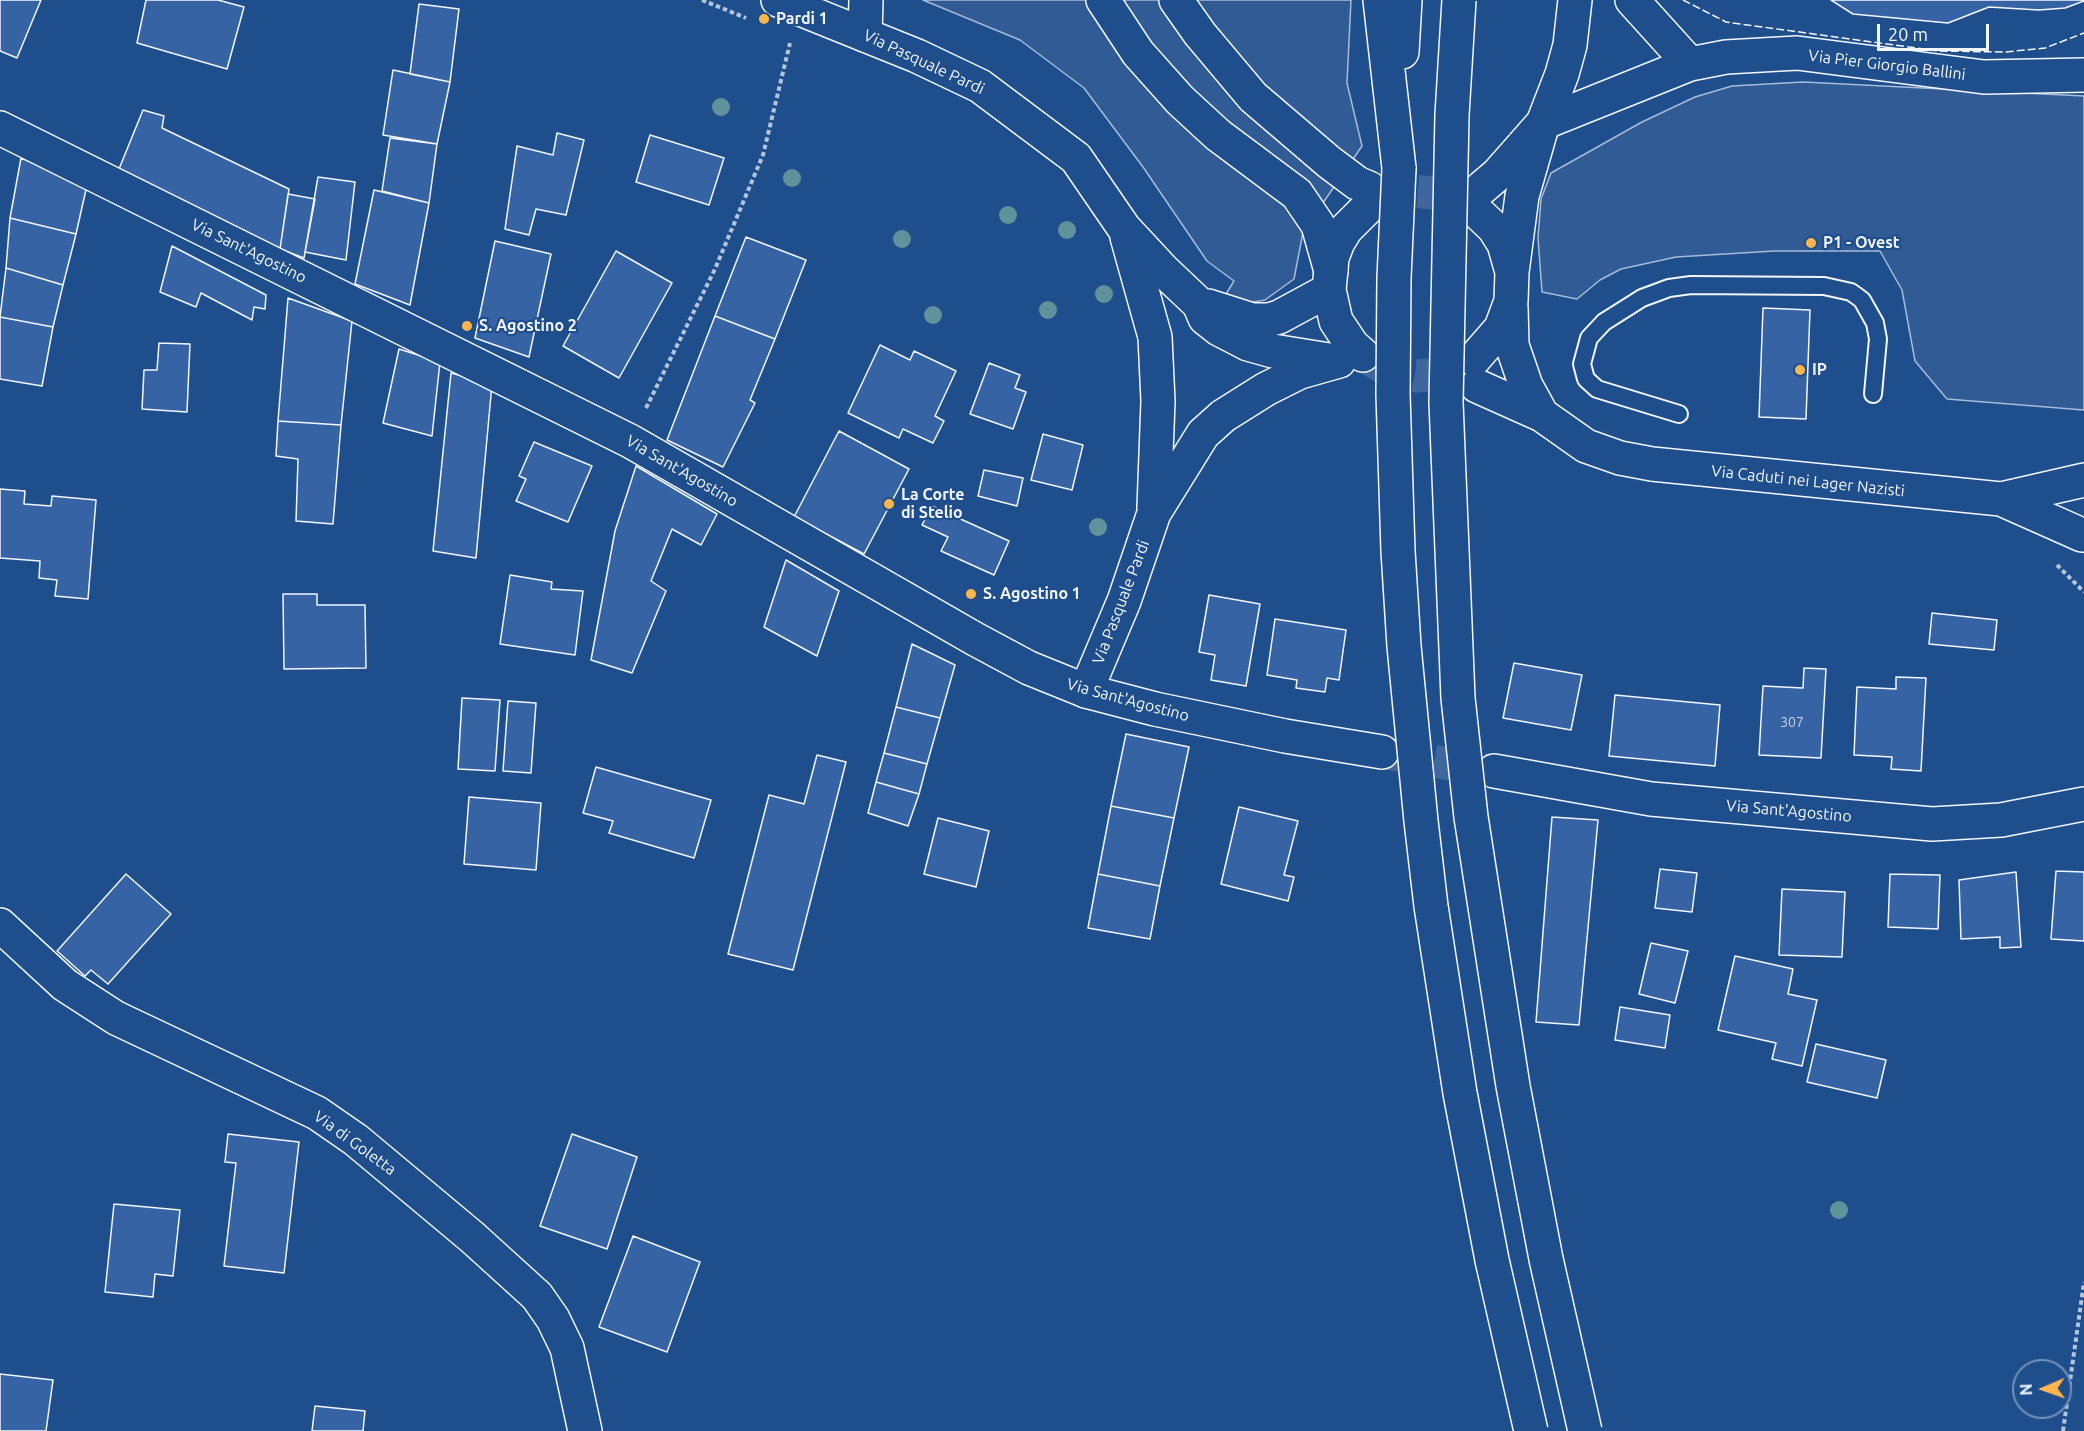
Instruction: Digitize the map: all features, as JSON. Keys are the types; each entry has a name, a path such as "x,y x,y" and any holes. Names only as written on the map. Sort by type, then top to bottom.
{"main road":[{"name":"Via Pasquale Pardi","path":"778,0 865,35 980,86 1008,105 1076,158 1124,228 1162,270 1199,304 1205,318 1219,329 1248,344 1292,356 1353,359"},
{"path":"865,35 866,0"},
{"path":"1103,0 1138,53 1180,100 1218,135 1297,194 1318,225 1336,321 1352,345 1353,359"},
{"path":"1176,0 1213,51 1262,105 1357,183 1369,197 1342,236 1332,258 1330,281"},
{"path":"1380,0 1399,168"},
{"path":"1405,0 1394,278 1393,382 1397,529 1404,646 1432,917 1460,1093 1492,1260 1531,1431"},
{"path":"1459,0 1452,115 1446,402 1458,698 1471,817 1513,1086 1546,1259 1585,1431"},
{"name":"Via Pier Giorgio Ballini","path":"1511,286 1522,196 1543,123 1554,97 1570,45 1575,0"},
{"path":"1632,0 1690,64"},
{"name":"Via Pier Giorgio Ballini","path":"1511,286 1504,244 1494,228 1469,206 1543,123 1690,64 1748,54 1797,53 1984,78 2084,75"},
{"name":"Via Sant'Agostino","path":"0,128 630,441 1029,668 1086,691 1155,709 1382,752"},
{"name":"Via Pasquale Pardi","path":"1124,228 1145,295 1155,337 1158,401 1154,513"},
{"name":"Via Pasquale Pardi","path":"1199,304 1252,320 1269,320 1279,317 1330,281"},
{"name":"Via Caduti nei Lager Nazisti","path":"1511,286 1501,328 1475,373 1586,446 1634,461 1718,473 2001,499 2084,480"},
{"name":"Via Caduti nei Lager Nazisti","path":"1511,286 1512,345 1526,386 1542,415"},
{"name":"Via Pasquale Pardi","path":"1086,691 1124,601 1154,513 1203,434 1222,416 1300,372 1353,359"},
{"path":"2083,537 2079,512 2084,491"},
{"path":"2001,499 2083,537"},
{"name":"Via Sant'Agostino","path":"1494,771 1651,799 1932,824 2001,820 2084,804"},
{"name":"Via di Goletta","path":"0,925 65,985 116,1018 317,1113 356,1140 472,1237 537,1296 553,1318 567,1348 585,1431"}],"lane":[{"path":"1679,414 1597,389 1586,379 1582,364 1589,338 1604,322 1642,298 1670,288 1691,285 1824,286 1851,292 1862,300 1875,323 1878,339 1874,394"}],"path":[{"path":"630,441 715,269 763,155 791,36"},
{"path":"2063,1431 2084,1282"}],"shaded area":[{"path":"923,0 1351,0 1347,83 1362,146 1303,232 1294,279 1265,300 1247,303 1226,294 1234,281 1207,261 1143,167 1084,88 1020,40"},
{"name":"P1 - Ovest","path":"1803,82 2084,96 2084,410 1947,399 1915,361 1902,290 1880,251 1774,251 1676,257 1621,269 1600,280 1577,299 1542,292 1538,238 1541,199 1551,173 1642,122 1695,97 1732,86"}],"building":[{"path":"0,0 41,0 17,58 0,51"},
{"path":"146,0 218,0 244,7 227,69 137,43"},
{"path":"1831,0 2084,1 2065,8 2039,10 1989,7 1948,23 1853,14"},
{"path":"419,4 459,9 450,82 410,74"},
{"path":"393,70 450,82 437,144 383,135"},
{"path":"143,110 164,116 162,128 289,189 280,249 119,169"},
{"path":"557,133 584,140 566,215 536,209 529,235 505,229 517,146 553,155"},
{"path":"650,135 724,158 709,205 636,182"},
{"path":"390,138 437,144 429,203 382,191"},
{"path":"21,158 87,185 76,234 10,218"},
{"path":"318,177 355,182 346,260 305,252"},
{"path":"374,190 429,203 410,305 355,284"},
{"path":"288,194 315,199 304,258 280,249"},
{"path":"10,218 76,234 63,285 6,268"},
{"path":"746,237 806,260 775,339 715,316"},
{"path":"495,241 551,254 529,357 475,338"},
{"path":"172,246 266,295 265,309 254,307 252,320 201,293 196,307 160,292"},
{"path":"616,251 672,283 619,378 563,346"},
{"path":"6,268 63,285 53,327 0,317"},
{"path":"288,298 352,321 341,425 278,421"},
{"path":"1763,308 1810,310 1806,419 1759,417"},
{"path":"715,316 775,339 750,400 755,403 723,467 667,440"},
{"path":"0,317 53,327 42,386 0,379"},
{"path":"159,343 190,344 187,412 142,409 144,370 157,370"},
{"path":"880,345 910,360 914,351 956,371 935,416 944,421 933,443 903,429 899,438 848,413"},
{"path":"399,349 440,362 432,436 383,423"},
{"path":"989,363 1020,375 1015,388 1026,392 1013,429 970,414"},
{"path":"451,373 492,384 476,558 433,551"},
{"path":"278,421 341,425 333,524 296,521 298,459 276,456"},
{"path":"839,431 909,469 864,554 794,517"},
{"path":"1043,434 1083,445 1072,490 1031,480"},
{"path":"534,442 592,466 568,522 516,501 526,479 519,476"},
{"path":"636,466 717,514 701,545 672,529 651,581 666,591 632,673 591,660 615,531"},
{"path":"984,470 1023,478 1017,506 978,496"},
{"path":"0,489 25,491 24,504 51,506 52,496 96,500 88,599 55,596 57,580 39,578 40,561 0,558"},
{"path":"932,506 1009,541 994,575 941,551 948,537 922,525"},
{"path":"786,560 839,591 817,656 764,627"},
{"path":"510,575 552,582 551,589 583,591 575,655 500,644"},
{"path":"283,594 317,594 317,605 365,605 366,668 284,669"},
{"path":"1209,595 1260,604 1246,686 1211,680 1215,655 1199,652"},
{"path":"1932,613 1997,620 1994,650 1929,644"},
{"path":"1275,619 1346,630 1339,680 1327,678 1325,692 1296,688 1297,680 1267,675"},
{"path":"912,644 955,665 940,718 896,707"},
{"path":"1514,663 1582,675 1571,730 1503,718"},
{"path":"1804,668 1826,669 1821,758 1759,755 1763,686 1803,688"},
{"path":"1896,677 1926,678 1921,771 1891,769 1892,757 1854,755 1857,687 1896,689"},
{"path":"1615,695 1720,705 1715,766 1609,756"},
{"path":"462,698 500,700 495,771 458,769"},
{"path":"508,701 536,703 531,773 503,771"},
{"path":"896,707 940,718 927,764 884,753"},
{"path":"1126,734 1189,747 1174,818 1111,806"},
{"path":"884,753 927,764 919,794 876,782"},
{"path":"817,755 846,762 793,970 728,954 769,795 804,804"},
{"path":"596,767 711,800 694,858 609,833 613,821 583,813"},
{"path":"876,782 919,794 908,826 868,813"},
{"path":"469,797 541,803 536,870 464,864"},
{"path":"1111,806 1174,818 1160,886 1098,874"},
{"path":"1239,807 1298,821 1284,875 1294,877 1288,901 1221,884"},
{"path":"1552,817 1598,820 1579,1025 1536,1022"},
{"path":"938,818 989,831 976,887 924,874"},
{"path":"1660,869 1697,873 1692,912 1655,908"},
{"path":"2056,871 2084,872 2084,941 2051,939"},
{"path":"2016,872 2021,947 2000,948 2000,937 1961,939 1959,880"},
{"path":"126,874 171,914 108,984 91,970 85,976 57,951"},
{"path":"1098,874 1160,886 1150,939 1088,928"},
{"path":"1890,874 1940,875 1938,929 1888,927"},
{"path":"1782,889 1845,892 1842,957 1779,955"},
{"path":"1651,943 1688,951 1675,1003 1639,994"},
{"path":"1735,956 1793,969 1788,994 1817,1000 1802,1066 1772,1059 1776,1043 1718,1030"},
{"path":"1620,1007 1670,1015 1665,1048 1615,1040"},
{"path":"1816,1044 1886,1060 1877,1098 1807,1082"},
{"path":"228,1134 299,1142 284,1273 224,1266 236,1163 225,1162"},
{"path":"572,1134 637,1157 607,1249 540,1226"},
{"path":"114,1204 180,1210 173,1276 155,1274 153,1297 105,1292"},
{"path":"633,1236 700,1262 667,1352 599,1327"},
{"path":"0,1374 53,1380 46,1431 0,1431"},
{"path":"315,1406 365,1411 363,1431 312,1431"}],"tunnel":[{"path":"1372,206 1397,194 1413,191 1445,194 1474,209"},
{"path":"1369,359 1388,370 1417,376 1459,368 1473,360"},
{"path":"1386,753 1492,771"}],"fence":[{"path":"1683,0 1726,22 1938,51 2005,52 2045,48 2084,33"}],"place":[{"name":"Pardi 1","path":"764,19"},
{"name":"P1 - Ovest","path":"1811,243"},
{"name":"S. Agostino 2","path":"467,326"},
{"name":"IP","path":"1800,370"},
{"name":"La Corte di Stelio","path":"889,504"},
{"name":"S. Agostino 1","path":"971,594"}]}
